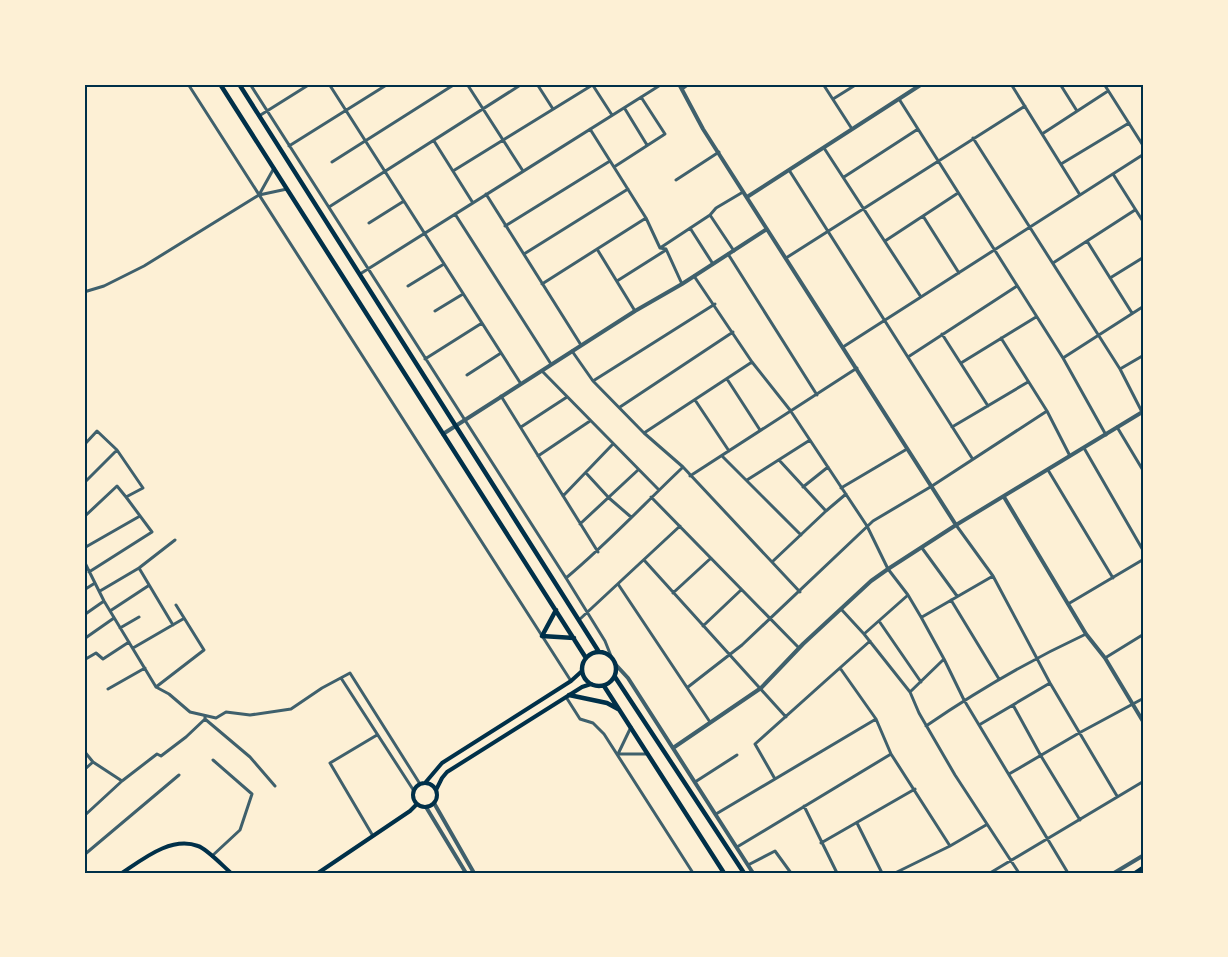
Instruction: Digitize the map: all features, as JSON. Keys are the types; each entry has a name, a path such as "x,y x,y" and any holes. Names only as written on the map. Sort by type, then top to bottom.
{"main road":[{"path":"220,84 586,658"},
{"path":"239,84 599,651 611,656 616,665 615,677 744,873"},
{"path":"556,610 542,636 574,638"},
{"path":"422,783 431,784 436,790 437,797 434,803 426,807 417,804 413,798 414,791 422,783 442,764 571,681 582,671 586,658 599,651"},
{"path":"582,671 586,681 604,686 724,873"},
{"path":"604,686 615,677"},
{"path":"436,790 447,772 591,684"},
{"path":"568,696 607,704 620,710"},
{"path":"318,873 417,804"},
{"path":"122,873 177,843 200,846 231,873"},
{"path":"1135,873 1144,867"}],"street":[{"path":"188,84 571,681"},
{"path":"250,84 566,578 605,641 611,656"},
{"path":"260,116 303,86 310,84"},
{"path":"329,84 521,384"},
{"path":"289,146 388,84"},
{"path":"332,162 455,84"},
{"path":"467,84 523,171"},
{"path":"328,207 522,84"},
{"path":"537,84 553,109"},
{"path":"453,171 593,84 612,115"},
{"path":"360,274 662,84"},
{"path":"689,84 680,86 703,129 956,525 993,576 1050,683 1117,796"},
{"path":"823,84 852,129"},
{"path":"833,99 857,84"},
{"path":"747,197 922,84"},
{"path":"1011,84 1080,195"},
{"path":"1060,84 1077,111"},
{"path":"1104,84 1144,147"},
{"path":"1042,134 1108,91"},
{"path":"614,167 665,134 641,97"},
{"path":"899,99 1063,358 1106,435"},
{"path":"786,258 1024,106"},
{"path":"624,108 647,145"},
{"path":"1061,164 1129,123"},
{"path":"590,129 646,218 660,248"},
{"path":"843,177 918,129"},
{"path":"673,748 761,688 871,581 956,525 1143,411 1099,335 973,138"},
{"path":"434,140 473,203"},
{"path":"824,147 921,297"},
{"path":"676,180 719,152"},
{"path":"843,347 1144,154"},
{"path":"506,226 610,160"},
{"path":"259,195 274,168"},
{"path":"789,170 972,458"},
{"path":"1113,174 1144,223"},
{"path":"84,292 104,286 144,266 259,195 287,189"},
{"path":"524,254 628,189"},
{"path":"660,248 710,215 716,208 743,192"},
{"path":"885,241 958,193"},
{"path":"486,195 581,345"},
{"path":"369,223 404,201"},
{"path":"1053,263 1135,210"},
{"path":"455,214 551,364"},
{"path":"710,215 734,251"},
{"path":"923,216 959,273"},
{"path":"542,284 646,218"},
{"path":"690,228 713,264"},
{"path":"443,434 635,310 682,284 767,229"},
{"path":"1087,241 1132,314"},
{"path":"660,248 666,249"},
{"path":"597,249 635,310"},
{"path":"617,281 666,249"},
{"path":"666,249 682,284"},
{"path":"728,254 817,395"},
{"path":"1110,278 1144,257"},
{"path":"408,285 444,264"},
{"path":"694,276 753,362 790,410 867,526 888,569 908,595 964,700 1068,873"},
{"path":"908,357 1017,286"},
{"path":"435,311 463,294"},
{"path":"593,381 715,304"},
{"path":"1063,358 1144,306"},
{"path":"961,363 1036,316"},
{"path":"425,359 482,323"},
{"path":"620,407 734,332"},
{"path":"942,334 988,405"},
{"path":"1001,338 1047,411 1070,456"},
{"path":"572,351 593,381 644,433 683,468 800,592"},
{"path":"467,375 501,353"},
{"path":"1120,369 1144,355"},
{"path":"644,433 753,362"},
{"path":"690,476 857,368"},
{"path":"542,371 612,445 659,490"},
{"path":"727,379 760,430"},
{"path":"952,427 1028,381"},
{"path":"501,396 598,552"},
{"path":"520,428 567,397"},
{"path":"695,400 729,451"},
{"path":"688,687 729,655 800,592 867,526 933,486 972,458 1047,411"},
{"path":"538,456 590,421"},
{"path":"1117,427 1144,472"},
{"path":"84,445 98,431 117,450 143,488 126,497"},
{"path":"747,480 810,440"},
{"path":"562,496 612,445"},
{"path":"1084,448 1144,552"},
{"path":"842,488 909,449"},
{"path":"84,483 117,450"},
{"path":"722,455 801,535"},
{"path":"778,460 826,511"},
{"path":"802,487 828,467"},
{"path":"566,578 598,552 651,497 683,468"},
{"path":"580,524 638,470"},
{"path":"1048,470 1113,578"},
{"path":"586,473 631,517"},
{"path":"84,517 117,486 152,532 89,572"},
{"path":"772,562 846,495"},
{"path":"651,497 800,648"},
{"path":"1004,497 1086,634 1105,658 1144,723"},
{"path":"84,549 140,516"},
{"path":"580,619 680,526"},
{"path":"100,591 139,568 175,540"},
{"path":"922,548 957,596"},
{"path":"674,593 711,558"},
{"path":"1068,604 1144,559"},
{"path":"644,560 786,717"},
{"path":"84,561 104,601 156,687 169,694 190,712 205,718 250,757 275,786"},
{"path":"139,568 173,625"},
{"path":"921,617 993,576"},
{"path":"84,590 95,582"},
{"path":"618,584 710,722"},
{"path":"110,610 148,586"},
{"path":"703,626 742,590"},
{"path":"864,634 908,595"},
{"path":"951,600 999,679"},
{"path":"84,615 104,601"},
{"path":"156,687 204,650 176,605"},
{"path":"841,609 870,641 910,692 926,726 1019,873"},
{"path":"120,628 139,617"},
{"path":"84,639 114,618"},
{"path":"132,648 183,619"},
{"path":"879,621 921,682"},
{"path":"926,726 964,700 1036,657 1086,634"},
{"path":"1105,658 1144,634"},
{"path":"775,779 755,744 870,641"},
{"path":"84,660 96,653 103,659 129,642"},
{"path":"910,692 944,659"},
{"path":"616,665 628,678 753,873"},
{"path":"108,689 144,668"},
{"path":"840,668 876,719 891,754 950,846"},
{"path":"84,816 122,781 157,754 161,756 192,732 205,718 216,718 226,712 250,715 291,709 350,673 422,783"},
{"path":"340,678 414,791"},
{"path":"979,724 1050,683"},
{"path":"568,696 580,719 593,723 618,754 693,873"},
{"path":"1010,774 1144,698"},
{"path":"1013,705 1080,820"},
{"path":"716,814 876,719"},
{"path":"618,754 631,727"},
{"path":"373,836 330,763 377,735"},
{"path":"84,751 93,762 122,781"},
{"path":"618,754 648,754"},
{"path":"737,847 891,754"},
{"path":"695,782 737,755"},
{"path":"211,856 240,830 252,794 213,760"},
{"path":"84,770 93,762"},
{"path":"84,855 179,775"},
{"path":"990,873 1144,781"},
{"path":"821,843 915,789"},
{"path":"434,803 474,873"},
{"path":"804,806 837,873"},
{"path":"426,807 466,873"},
{"path":"857,823 882,873"},
{"path":"895,873 950,846 987,824"},
{"path":"748,865 775,851 790,873"},
{"path":"1114,873 1144,855"}]}
